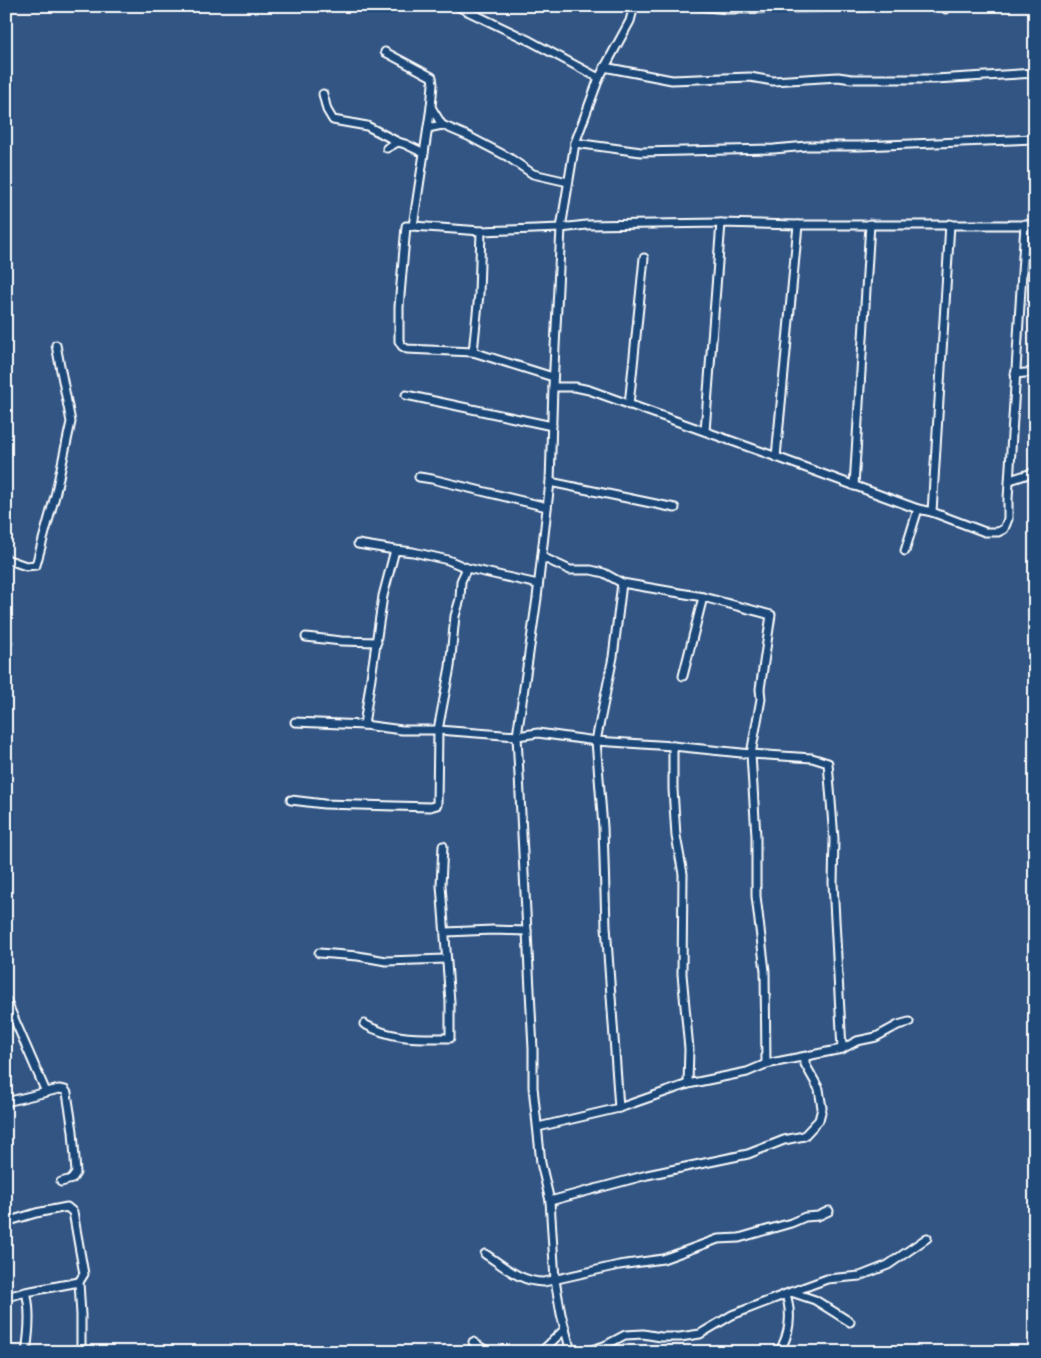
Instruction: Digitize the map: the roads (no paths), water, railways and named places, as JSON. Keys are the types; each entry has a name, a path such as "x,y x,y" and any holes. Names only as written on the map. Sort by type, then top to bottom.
{"street":[{"path":"457,6 465,8 599,78"},
{"path":"634,6 630,21 599,78 575,143 568,182 561,228 553,377 550,482 542,557 517,736 534,1048 533,1087 541,1163 550,1201 555,1280 571,1351 589,1351 604,1346 625,1335 643,1334 661,1337 680,1337 700,1334 732,1315 788,1293 827,1279 860,1276 888,1265 927,1238"},
{"path":"698,6 726,9 867,7"},
{"path":"385,52 432,77 431,107 413,226"},
{"path":"604,67 672,80 750,77 773,81 838,77 858,79 935,79 1035,73"},
{"path":"324,94 327,110 333,120 367,126 424,153"},
{"path":"431,107 442,125"},
{"path":"428,128 442,125 508,157 533,174 568,182"},
{"path":"575,143 641,152 860,146 1035,138"},
{"path":"387,148 398,142"},
{"path":"705,431 721,223"},
{"path":"553,377 473,352 407,349 402,346 399,340 399,307 406,226 481,231 561,228 586,225 721,223 798,225 1035,224"},
{"path":"854,486 870,224"},
{"path":"932,512 950,224"},
{"path":"553,387 575,387 589,390 918,509 932,512 985,532 998,532 1004,529 1008,519 1025,224"},
{"path":"776,457 798,225"},
{"path":"473,352 479,294 481,231"},
{"path":"629,405 644,258"},
{"path":"6,559 26,566 36,564 55,496 71,422 56,345"},
{"path":"1015,374 1035,372"},
{"path":"406,394 552,426"},
{"path":"1010,480 1035,472"},
{"path":"419,477 547,506"},
{"path":"550,482 675,508"},
{"path":"905,551 918,509"},
{"path":"358,544 413,552 448,560 467,568 538,584"},
{"path":"364,725 383,596 395,550"},
{"path":"542,557 570,570 591,570 604,573 622,583 702,597 771,615 760,689 761,700 751,754 756,836 756,896 765,970 766,1064"},
{"path":"291,800 324,804 430,807 437,805 438,730 450,667 455,616 460,599 461,581 467,568"},
{"path":"619,1108 606,926 604,826 596,741 613,657 622,583"},
{"path":"683,676 702,597"},
{"path":"306,636 341,641 377,642"},
{"path":"295,722 517,736 538,734 596,741 812,758 828,763 834,845 833,883 842,1049"},
{"path":"673,746 673,789 683,874 682,974 689,1049 688,1084"},
{"path":"364,1024 380,1033 408,1038 450,1038 446,932 441,886 443,846"},
{"path":"446,932 527,931"},
{"path":"319,954 358,956 386,961 446,960"},
{"path":"6,1000 46,1092"},
{"path":"538,1128 619,1108 688,1084 747,1072 766,1064 842,1049 857,1041 876,1037 898,1025 909,1022"},
{"path":"550,1201 647,1175 748,1154 784,1140 804,1136 819,1120 822,1108 819,1088 805,1064 805,1057"},
{"path":"6,1102 59,1089 65,1090 70,1112 76,1173 72,1178 61,1182"},
{"path":"6,1202 7,1222 67,1207 73,1212 84,1274 79,1282 81,1352"},
{"path":"485,1254 524,1279 534,1282 555,1280 619,1266 663,1259 718,1239 739,1238 805,1217 818,1216 829,1211"},
{"path":"6,1298 26,1292 79,1282"},
{"path":"26,1292 28,1298 26,1351 32,1352"},
{"path":"788,1293 814,1300 850,1322"},
{"path":"779,1352 786,1340 789,1323 790,1306 788,1293"},
{"path":"541,1352 565,1329"},
{"path":"473,1342 488,1352"}]}
